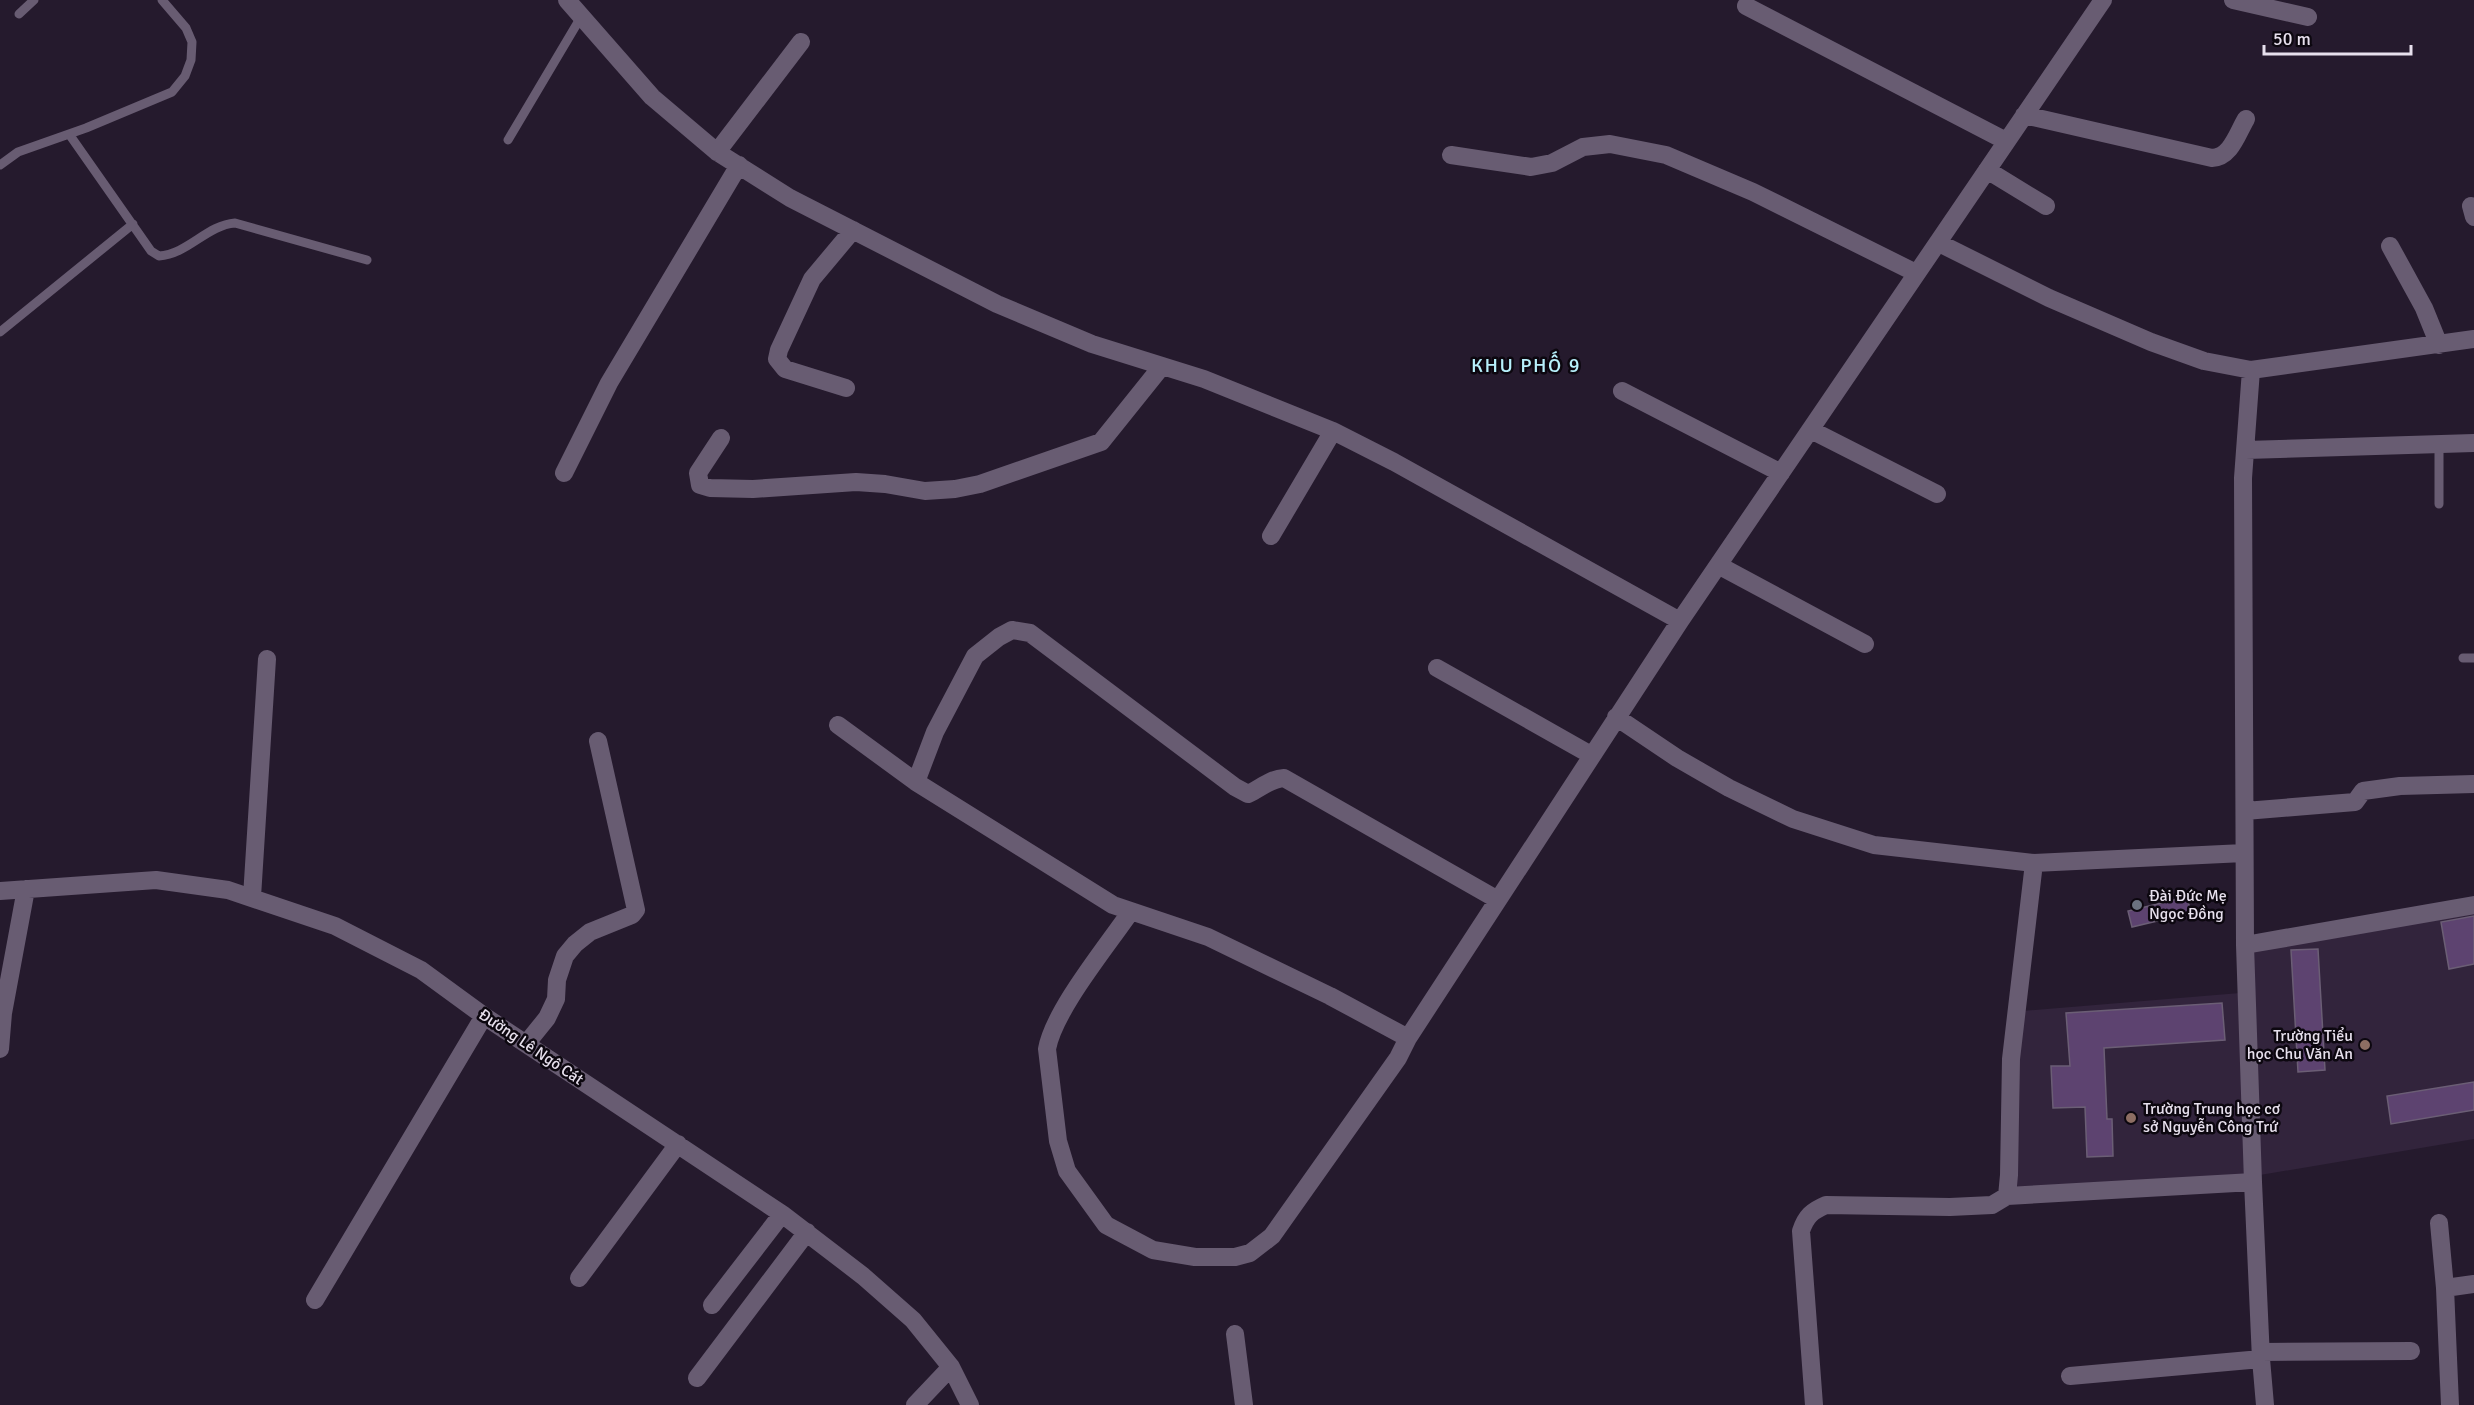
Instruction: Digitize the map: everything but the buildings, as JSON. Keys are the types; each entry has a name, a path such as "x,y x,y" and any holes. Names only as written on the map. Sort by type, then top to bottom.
{"street":[{"path":"567,0 652,97 717,152 790,198 997,304 1092,344 1204,379 1333,431 1394,462 1680,621"},
{"path":"1131,911 1067,1005 1050,1035 1047,1049 1058,1141 1067,1171 1106,1225 1153,1250 1195,1257 1235,1257 1250,1253 1272,1236 1398,1058 1408,1038 1616,717 2102,0"},
{"path":"2234,0 2308,17"},
{"path":"1746,6 2006,141"},
{"path":"717,152 801,42"},
{"path":"2024,115 2211,158 2220,157 2227,152 2246,119"},
{"path":"1451,155 1531,167 1552,163 1583,147 1610,144 1666,155 1753,192 1916,273"},
{"path":"564,473 609,383 739,165"},
{"path":"1987,170 2046,206"},
{"path":"846,388 784,369 777,359 812,279 853,230"},
{"path":"1939,243 2049,298 2151,342 2204,361 2251,370 2474,339"},
{"path":"2390,246 2424,308 2439,345"},
{"path":"722,438 698,473 700,485 710,488 753,489 856,482 925,490 955,489 980,484 1101,442 1162,366"},
{"path":"2251,370 2244,478 2245,945 2253,1182 2265,1405"},
{"path":"1622,390 1782,473"},
{"path":"1811,430 1937,494"},
{"path":"1270,537 1333,431"},
{"path":"2246,450 2474,443"},
{"path":"1718,565 1865,644"},
{"path":"916,782 934,732 975,656 1012,630 1030,633 1235,787 1248,794 1262,788 1272,779 1284,778 1498,900"},
{"path":"252,897 267,659"},
{"path":"1437,668 1591,755"},
{"path":"1616,717 1677,758 1729,788 1793,819 1874,845 2034,863 2244,853"},
{"path":"838,725 916,782 1113,905 1208,937 1330,996 1408,1038"},
{"path":"526,1044 547,1018 556,999 557,980 565,956 590,932 632,915 636,910 598,741"},
{"path":"2245,811 2355,802 2363,791 2400,786 2474,784"},
{"path":"2007,1196 2010,1059 2034,863"},
{"name":"Đường Lê Ngô Cát","path":"0,891 156,880 228,890 335,926 412,965 484,1016 782,1214 863,1276 913,1320 951,1367 970,1405"},
{"path":"0,1049 3,1013 26,889"},
{"path":"2245,945 2474,905"},
{"path":"315,1300 484,1016"},
{"path":"579,1278 678,1144"},
{"path":"1814,1405 1801,1231 1812,1211 1826,1205 1950,1207 1992,1204 2007,1196 2253,1182"},
{"path":"712,1305 782,1214"},
{"path":"2439,1223 2445,1288 2450,1405"},
{"path":"697,1378 807,1232"},
{"path":"2445,1288 2474,1284"},
{"path":"1235,1334 1244,1405"},
{"path":"2070,1376 2261,1356 2411,1351"},
{"path":"915,1405 951,1367"}],"lane":[{"path":"19,14 34,0"},
{"path":"0,165 18,152 172,92 185,76 191,60 192,42 186,28 162,0"},
{"path":"508,140 581,17"},
{"path":"69,134 151,251 159,256 179,250 226,224 236,223 367,260"},
{"path":"0,332 133,224"},
{"path":"2439,444 2439,504"},
{"path":"2463,658 2474,658"}],"shaded area":[{"name":"Trường Tiểu học Chu Văn An","path":"2474,912 2474,1139 2260,1175 2252,950"},
{"name":"Trường Trung học cơ sở Nguyễn Công Trứ","path":"2240,993 2247,1175 2015,1187 2017,1062 2023,1011"}],"place":[{"name":"Đài Đức Mẹ Ngọc Đồng","path":"2137,905"},
{"name":"Trường Tiểu học Chu Văn An","path":"2365,1045"},
{"name":"Trường Trung học cơ sở Nguyễn Công Trứ","path":"2131,1118"}],"district":[{"name":"KHU PHỐ 9","path":"1526,365"}]}
